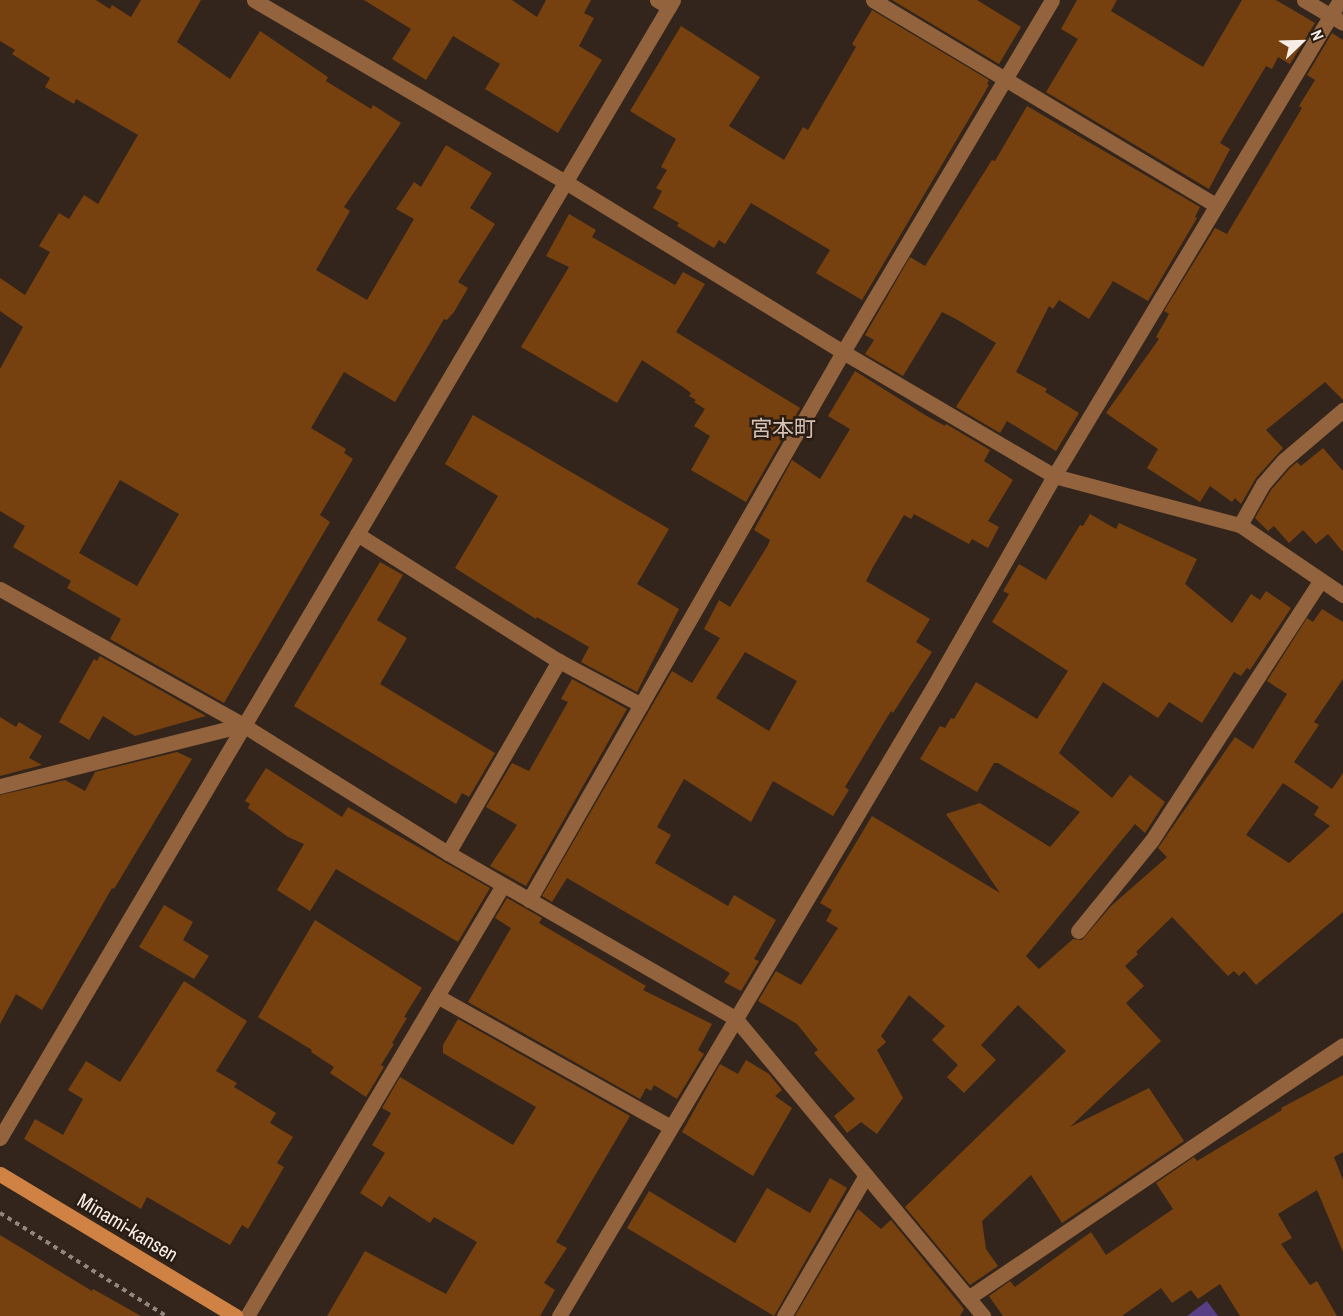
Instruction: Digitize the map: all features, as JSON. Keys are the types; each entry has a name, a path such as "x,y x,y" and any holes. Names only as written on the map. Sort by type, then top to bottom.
{"main road":[{"name":"Minami-kansen","path":"0,1174 235,1316"}],"street":[{"path":"254,0 564,181 843,352 1054,476 1240,525 1343,596"},
{"path":"873,0 1216,205"},
{"path":"529,900 843,352 1052,0"},
{"path":"1304,0 1337,19"},
{"path":"559,1316 935,684 1054,476 1216,205 1337,19 1340,0"},
{"path":"0,1138 564,181 666,2"},
{"path":"1240,525 1263,484 1283,461 1343,410"},
{"path":"357,534 559,661 641,705"},
{"path":"1078,931 1152,840 1320,581"},
{"path":"0,589 243,725 448,853 735,1018 983,1316"},
{"path":"448,853 559,661"},
{"path":"0,786 243,725"},
{"path":"248,1316 503,885"},
{"path":"437,996 670,1128"},
{"path":"968,1298 1343,1046"},
{"path":"784,1316 866,1175"}],"path":[{"path":"0,1213 166,1316"}],"shaded area":[{"path":"1207,1301 1218,1316 1187,1316"}],"building":[{"path":"0,0 96,0 110,9 112,5 131,17 141,0 201,0 177,42 230,79 260,31 328,77 326,81 371,109 373,105 401,123 344,207 350,211 316,270 367,300 414,219 396,209 414,182 421,187 446,145 492,173 470,208 495,224 458,282 468,288 454,312 447,320 444,319 395,402 344,372 311,428 346,449 344,453 353,459 320,515 330,522 224,703 110,639 121,619 67,588 71,581 13,547 25,526 0,511 0,369 23,327 0,311 0,278 25,295 50,252 39,246 59,213 69,219 84,195 98,204 138,135 76,99 74,104 45,87 50,78 12,54 15,50 0,41","holes":["120,480 179,514 137,586 79,553"]},
{"path":"364,0 512,0 537,17 546,0 591,0 584,13 594,18 579,46 602,60 558,133 485,89 500,64 453,36 426,80 392,59 411,29"},
{"path":"892,0 977,0 1021,27 999,64"},
{"path":"1077,0 1117,0 1111,11 1203,67 1242,0 1276,0 1315,23 1290,64 1278,57 1272,69 1266,66 1220,143 1230,149 1209,189 1046,92 1078,39 1061,29"},
{"path":"872,10 989,80 987,84 989,85 862,300 816,273 830,250 751,203 725,244 719,240 714,248 677,226 679,223 653,208 662,191 656,188 667,170 661,167 676,139 630,111 681,26 760,77 729,126 784,160 803,127 808,130 856,47 852,44"},
{"path":"1332,33 1343,40 1343,400 1325,382 1266,430 1283,448 1256,478 1241,504 1235,498 1232,502 1210,486 1200,502 1147,468 1158,449 1106,413 1159,339 1156,337 1169,314 1164,311 1215,228 1227,234 1302,108 1299,106 1315,80 1307,75"},
{"path":"1027,106 1200,207 1195,217 1197,218 1148,301 1113,281 1089,319 1059,300 1053,309 1049,306 1016,372 1047,389 1045,392 1079,413 1056,451 1007,421 1000,433 956,407 996,343 956,319 942,312 903,376 865,354 874,340 865,335 910,257 925,266 992,160 995,161"},
{"path":"569,214 596,230 592,237 675,285 683,272 705,284 676,332 800,408 746,502 691,470 710,436 694,426 705,409 694,402 696,400 689,396 691,393 683,387 642,360 617,403 521,347 569,267 546,256"},
{"path":"855,371 925,415 945,426 946,424 990,450 984,461 1013,480 988,521 999,527 988,548 972,539 969,544 914,514 911,519 904,515 873,567 866,581 930,619 916,642 932,652 893,713 891,711 845,787 849,790 833,816 773,781 751,822 684,779 657,827 671,835 655,863 728,906 734,895 776,920 754,959 759,961 741,991 724,982 730,973 567,878 552,902 542,896 672,671 692,683 720,638 704,629 719,600 730,607 768,545 770,540 754,530 792,460 820,479 850,429 828,416","holes":["745,652 797,681 769,731 716,698"]},
{"path":"473,415 669,529 637,584 679,609 637,692 581,662 589,647 537,617 536,619 455,568 498,496 445,464"},
{"path":"1323,448 1343,471 1343,552 1328,534 1316,544 1303,530 1289,543 1274,526 1268,531 1255,518 1271,490 1290,468 1297,462 1301,466"},
{"path":"1090,514 1116,529 1119,523 1197,559 1185,584 1232,623 1251,594 1260,600 1266,591 1291,608 1250,670 1247,668 1241,676 1234,672 1202,723 1169,702 1158,718 1103,682 1059,753 1112,798 1130,775 1165,802 1145,833 1135,824 1026,956 1039,969 1073,939 1082,940 1111,906 1167,857 1158,848 1235,737 1253,749 1287,694 1267,681 1307,618 1313,622 1322,609 1343,622 1343,679 1314,722 1319,725 1294,762 1332,789 1343,773 1343,912 1256,985 1244,971 1239,976 1234,971 1228,976 1172,917 1136,952 1138,954 1125,966 1144,986 1126,1003 1161,1041 1070,1127 1149,1088 1184,1141 1062,1223 1031,1175 982,1221 986,1249 998,1266 970,1285 905,1207 1066,1051 1018,1005 981,1045 996,1060 964,1093 947,1077 958,1065 932,1040 945,1026 909,995 881,1036 886,1042 877,1050 903,1098 877,1134 861,1122 847,1133 834,1116 855,1099 814,1053 818,1050 797,1024 758,1001 776,971 801,985 838,928 826,921 832,910 820,903 872,816 1000,893 946,814 980,803 1050,847 1080,812 998,763 994,763 977,792 920,759 940,726 945,728 951,718 954,719 976,682 1037,719 1068,671 992,622 1009,594 1003,591 1019,564 1046,580 1080,525 1083,526","holes":["1283,783 1319,807 1314,815 1330,826 1289,863 1246,835"]},
{"path":"380,562 403,575 377,620 407,638 380,684 495,753 469,797 462,793 456,804 294,706"},
{"path":"100,656 206,716 135,736 103,716 89,740 59,722 94,659 97,661"},
{"path":"572,679 627,709 526,886 490,866 517,825 486,807 512,763 529,771 568,702 561,699"},
{"path":"0,717 16,727 19,722 42,736 29,758 42,765 0,776"},
{"path":"177,752 192,759 114,889 112,888 42,1010 16,994 0,1024 0,795 65,780 85,791 95,772"},
{"path":"266,768 342,817 348,807 490,888 458,942 336,869 310,911 277,890 304,844 288,837 248,808 250,804 245,801"},
{"path":"507,898 542,918 539,923 646,986 643,990 712,1024 698,1050 704,1054 677,1099 654,1085 651,1091 646,1088 640,1099 468,1002 511,928 495,918"},
{"path":"164,905 193,922 183,940 209,956 194,979 139,947"},
{"path":"315,920 422,988 404,1017 407,1018 381,1065 384,1067 366,1097 330,1073 334,1067 311,1052 312,1050 258,1017"},
{"path":"184,981 247,1021 216,1071 237,1083 234,1087 276,1113 270,1123 293,1137 277,1163 284,1167 248,1229 242,1225 230,1245 147,1197 141,1209 24,1139 35,1119 63,1135 83,1099 68,1090 86,1061 120,1082"},
{"path":"458,1019 630,1116 556,1242 567,1248 544,1283 555,1290 540,1316 327,1316 365,1251 446,1294 477,1242 434,1217 430,1223 389,1196 382,1207 360,1193 385,1153 372,1145 391,1113 382,1108 400,1077 513,1145 536,1107 443,1053 443,1045"},
{"path":"746,1060 769,1074 782,1090 775,1096 792,1108 753,1176 682,1132 720,1064 738,1074"},
{"path":"1343,1075 1343,1152 1334,1157 1343,1180 1343,1252 1317,1190 1278,1214 1292,1238 1281,1244 1310,1285 1317,1281 1337,1316 1240,1316 1220,1284 1198,1299 1191,1290 1172,1303 1161,1288 1122,1316 1003,1316 989,1296 1010,1281 1015,1287 1091,1232 1106,1255 1173,1209 1156,1183 1194,1157 1197,1161 1282,1110 1281,1108"},
{"path":"830,1178 847,1188 774,1316 627,1228 649,1191 735,1243 767,1188 810,1213"},
{"path":"858,1209 881,1229 891,1220 964,1309 960,1316 795,1316"},
{"path":"0,1235 92,1291 93,1289 141,1316 0,1316"}],"district":[{"name":"宮本町","path":"783,429"}]}
